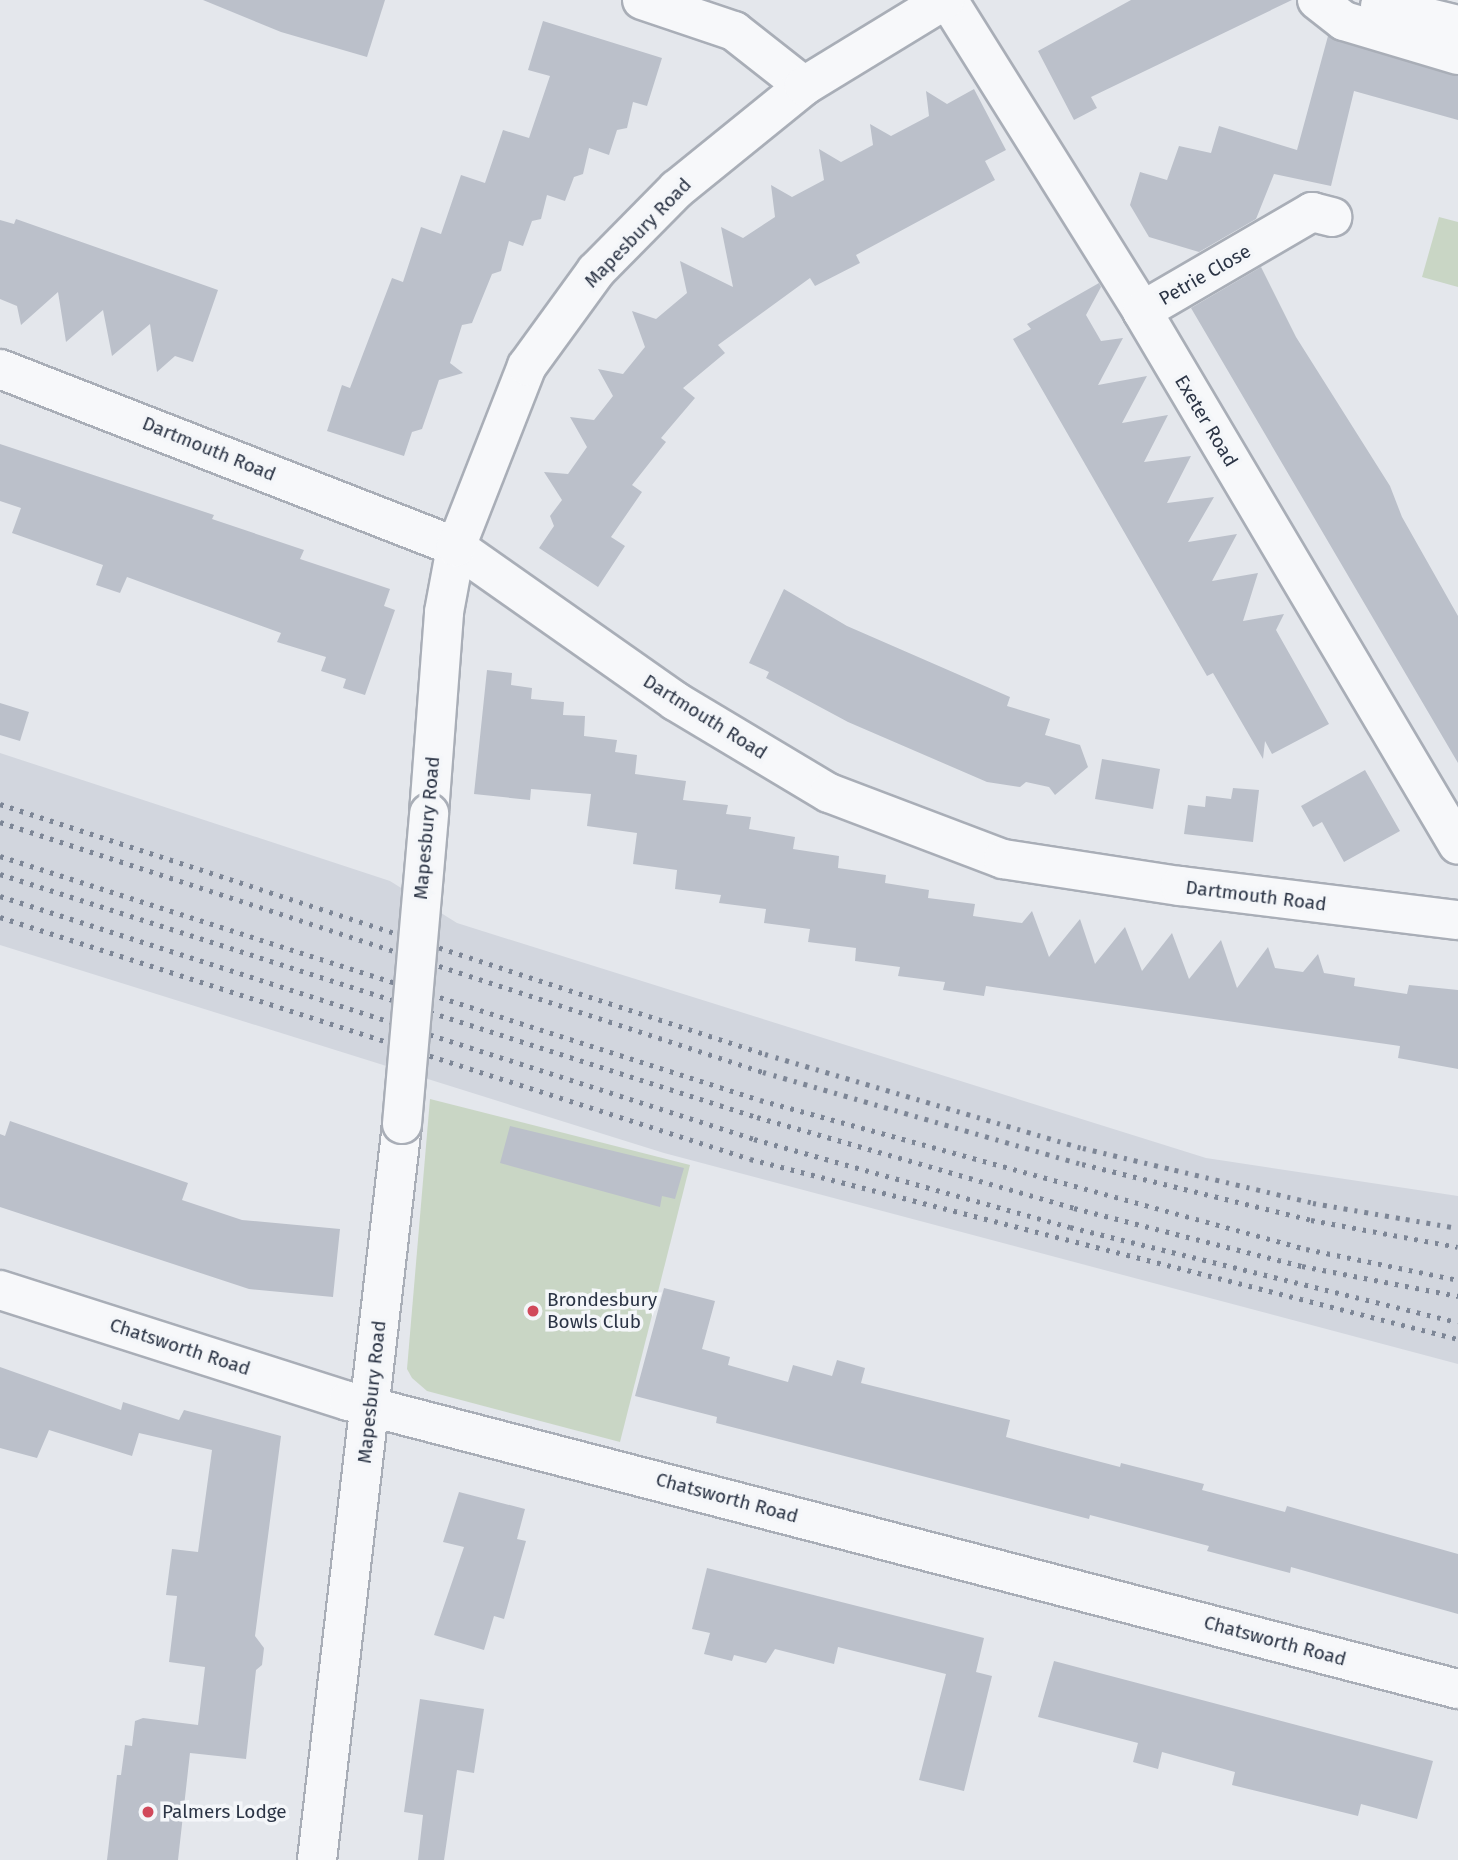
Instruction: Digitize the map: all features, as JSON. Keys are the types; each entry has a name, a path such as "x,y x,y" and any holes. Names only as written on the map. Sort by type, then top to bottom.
{"street":[{"path":"642,0 734,31 804,86"},
{"name":"Mapesbury Road","path":"317,1860 402,1124 441,649 456,547 527,366 596,271 677,189 804,86 947,0"},
{"name":"Exeter Road","path":"947,0 1142,311 1458,845"},
{"path":"1317,0 1344,21 1458,54"},
{"path":"1354,0 1458,25"},
{"name":"Petrie Close","path":"1142,311 1312,212 1332,217"},
{"name":"Dartmouth Road","path":"0,369 456,547 675,701 829,793 991,854 1180,886 1458,920"},
{"name":"Chatsworth Road","path":"0,1290 371,1407 1458,1689"}],"shaded area":[{"path":"0,753 390,881 457,923 1206,1158 1458,1196 1458,1364 664,1153 0,945"}],"green space":[{"path":"1439,217 1458,222 1458,287 1422,277"},
{"name":"Brondesbury Bowls Club","path":"430,1099 690,1165 620,1442 427,1391 412,1378 407,1369"}],"building":[{"path":"203,0 385,0 367,57 281,32"},
{"path":"1131,0 1292,0 1091,97 1097,108 1074,120 1038,51"},
{"path":"543,21 662,58 647,106 633,102 627,128 617,130 609,155 589,148 583,174 574,177 565,201 547,195 541,219 532,221 523,246 509,241 501,271 492,274 472,323 462,325 450,363 463,373 439,380 422,429 412,432 404,456 327,431 342,385 350,388 392,278 403,282 421,227 441,234 461,175 485,183 503,130 529,138 550,76 528,70"},
{"path":"1328,36 1458,76 1458,120 1354,91 1331,186 1274,174 1256,219 1199,252 1149,237 1130,205 1140,172 1167,180 1179,146 1211,153 1219,126 1297,150"},
{"path":"974,89 1006,150 985,161 995,180 856,255 860,263 815,286 810,278 718,345 725,353 683,388 695,398 661,438 666,442 632,485 642,492 611,537 625,546 598,587 539,548 554,526 550,516 562,500 544,472 568,474 587,447 570,417 594,420 613,396 598,369 623,374 645,347 632,311 656,319 687,293 680,261 733,287 721,227 743,238 775,217 771,185 792,197 824,180 819,149 841,162 873,145 870,124 891,136 929,116 926,91 947,104"},
{"path":"16,219 218,290 193,362 175,356 157,372 150,324 112,356 103,310 66,342 58,292 21,325 17,306 0,299 0,220 14,224"},
{"path":"1261,267 1296,337 1390,486 1402,517 1458,616 1458,763 1191,308"},
{"path":"1099,283 1101,287 1086,315 1101,341 1123,338 1098,385 1147,376 1122,423 1168,415 1144,462 1191,456 1167,503 1214,497 1188,542 1237,534 1212,581 1258,573 1243,621 1284,614 1276,630 1329,724 1272,754 1265,741 1263,759 1213,673 1207,676 1013,339 1031,329 1027,324"},
{"path":"0,444 214,515 212,519 304,550 300,559 390,589 384,606 395,610 365,695 343,688 346,679 321,671 326,657 277,642 281,633 127,577 120,593 96,585 103,565 12,533 21,508 0,501"},
{"path":"784,589 847,626 1010,697 1007,706 1050,719 1045,735 1080,745 1088,767 1055,795 1049,787 1026,782 1020,787 987,782 848,722 766,678 769,672 749,663"},
{"path":"487,670 512,673 511,685 532,688 531,699 564,702 563,715 585,716 584,736 617,740 615,752 637,755 635,774 686,781 683,800 728,805 726,814 751,817 749,829 795,837 793,849 839,856 838,868 886,875 885,883 929,890 928,898 975,904 973,916 1022,923 1032,911 1049,957 1080,919 1095,964 1125,927 1142,971 1172,933 1189,979 1221,940 1237,988 1268,947 1275,968 1303,972 1318,954 1324,973 1355,978 1354,986 1407,994 1409,985 1458,990 1458,1069 1398,1058 1400,1046 986,986 984,996 943,990 945,982 898,976 900,967 855,961 856,948 808,942 810,929 764,923 766,909 719,903 721,895 675,889 677,870 633,864 637,833 587,826 591,794 531,789 530,800 474,794"},
{"path":"0,703 29,712 20,741 0,735"},
{"path":"1102,759 1160,769 1153,809 1095,799"},
{"path":"1365,770 1400,831 1344,862 1322,822 1313,827 1301,806"},
{"path":"1233,788 1259,790 1253,842 1184,834 1188,805 1205,807 1206,796 1231,799"},
{"path":"10,1121 188,1183 182,1200 242,1220 340,1229 333,1297 249,1289 0,1207 0,1134 5,1136"},
{"path":"510,1126 684,1168 675,1199 662,1196 660,1207 500,1163"},
{"path":"664,1288 715,1301 702,1349 730,1357 728,1365 788,1382 793,1365 832,1376 837,1360 865,1368 861,1383 1010,1420 1006,1437 1120,1467 1121,1463 1204,1484 1202,1490 1285,1512 1287,1506 1458,1554 1458,1614 1291,1567 1290,1573 1207,1551 1209,1546 1090,1515 1089,1519 716,1423 717,1417 635,1396"},
{"path":"0,1367 121,1410 123,1402 179,1420 184,1410 281,1436 255,1636 264,1648 262,1665 256,1670 246,1759 190,1753 178,1860 107,1860 117,1775 121,1775 125,1745 132,1746 135,1721 143,1718 198,1725 205,1667 169,1662 177,1596 166,1595 172,1549 198,1552 212,1450 139,1433 132,1456 49,1430 37,1458 0,1448"},
{"path":"459,1492 525,1509 517,1539 526,1541 504,1619 494,1616 484,1650 434,1635 464,1547 443,1542"},
{"path":"707,1568 984,1638 976,1672 992,1676 964,1791 919,1780 946,1674 838,1647 834,1664 775,1649 766,1663 734,1655 732,1661 704,1654 710,1633 692,1629"},
{"path":"1054,1661 1433,1761 1417,1819 1361,1804 1358,1816 1232,1785 1235,1772 1162,1752 1158,1769 1133,1762 1138,1743 1038,1717"},
{"path":"420,1699 484,1709 474,1773 457,1770 444,1860 418,1860 423,1815 404,1812"}],"railway":[{"path":"0,804 765,1054 1083,1148 1313,1203 1458,1228"},
{"path":"0,822 763,1072 1082,1164 1311,1220 1458,1247"},
{"path":"0,856 760,1100 1306,1249 1458,1280"},
{"path":"0,874 757,1117 1074,1208 1302,1266 1458,1296"},
{"path":"0,896 754,1139 1070,1227 1458,1322"},
{"path":"0,917 750,1159 1458,1339"}],"place":[{"name":"Brondesbury Bowls Club","path":"533,1311"},
{"name":"Palmers Lodge","path":"148,1812"}]}
